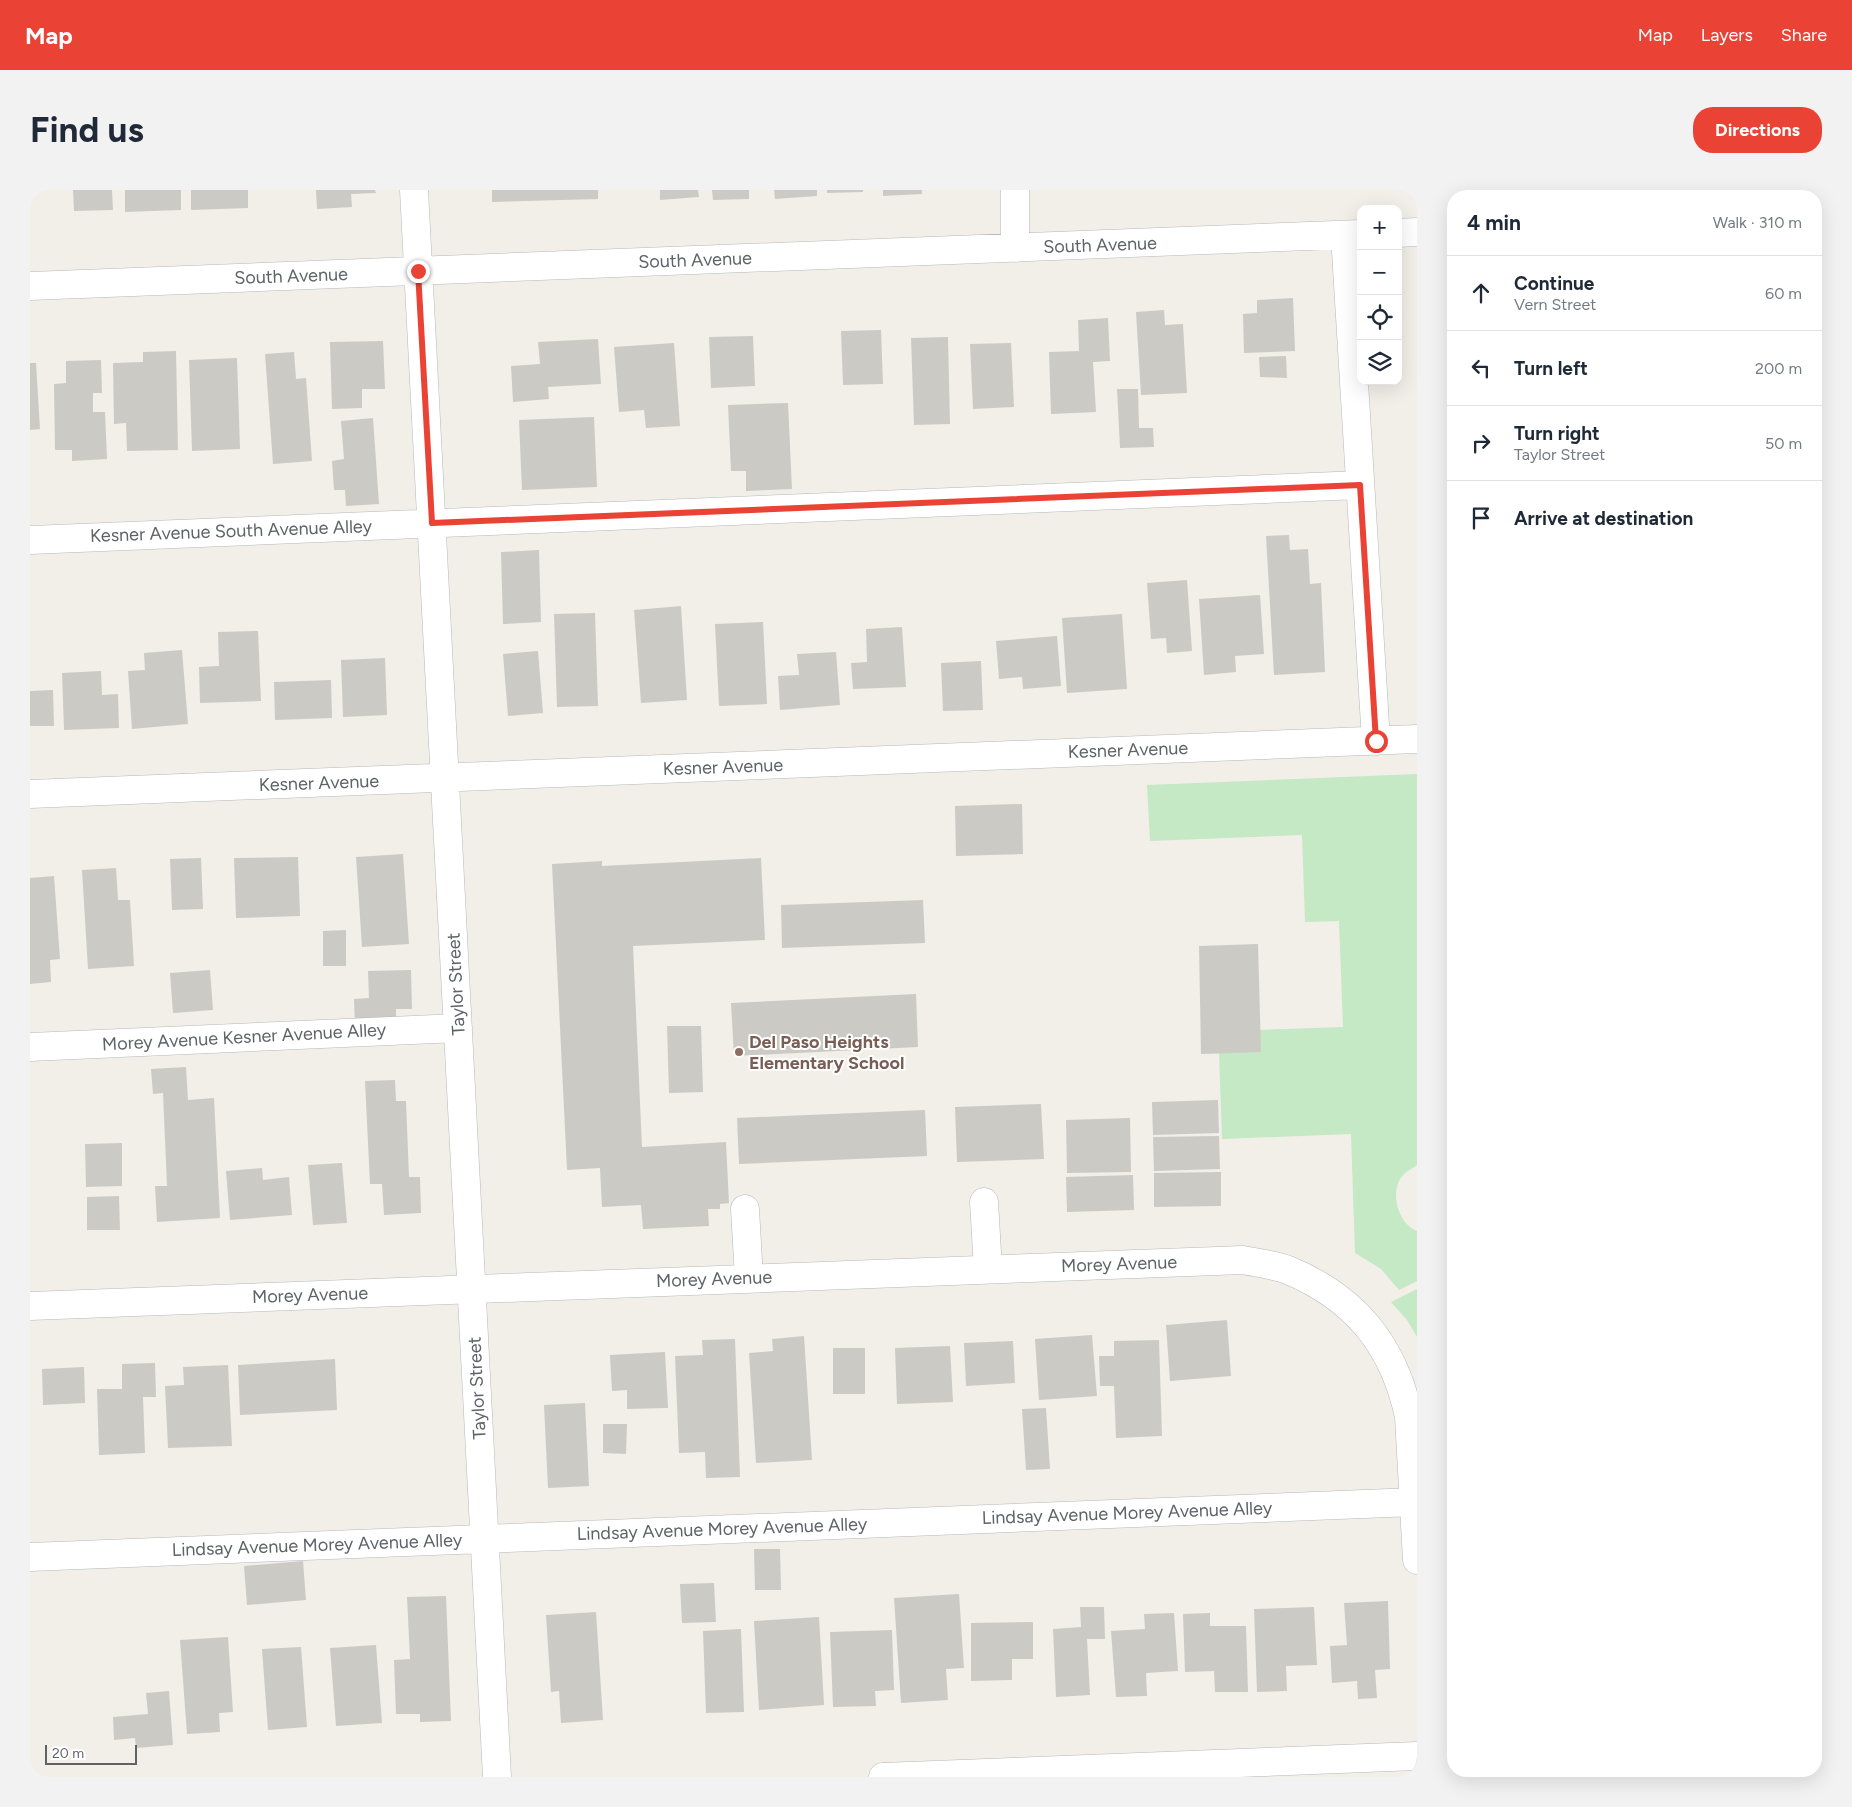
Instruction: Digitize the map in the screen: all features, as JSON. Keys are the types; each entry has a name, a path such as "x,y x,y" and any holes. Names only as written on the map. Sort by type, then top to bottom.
{"street":[{"name":"Taylor Street","path":"414,190 497,1777"},
{"path":"1015,190 1015,248"},
{"path":"1402,233 1417,232"},
{"name":"South Avenue","path":"30,286 1353,235"},
{"path":"1353,235 1360,485 1376,741"},
{"name":"Kesner Avenue South Avenue Alley","path":"30,540 1360,485"},
{"name":"Kesner Avenue","path":"30,794 1417,739"},
{"name":"Morey Avenue Kesner Avenue Alley","path":"30,1047 458,1028"},
{"path":"984,1202 988,1269"},
{"path":"745,1209 749,1278"},
{"name":"Morey Avenue","path":"30,1306 1243,1260 1287,1270 1326,1289 1345,1302 1361,1318 1388,1354 1404,1395 1408,1417 1417,1560"},
{"name":"Lindsay Avenue Morey Avenue Alley","path":"30,1557 1414,1502"},
{"path":"883,1777 1417,1756"}],"green space":[{"path":"1417,774 1417,1165 1405,1173 1399,1181 1396,1197 1400,1214 1410,1227 1417,1231 1417,1281 1399,1290 1381,1269 1355,1253 1351,1134 1222,1139 1219,1053 1259,1030 1343,1027 1339,921 1305,922 1302,835 1150,841 1147,785"},
{"path":"1417,1289 1417,1337 1407,1320 1391,1302"}],"building":[{"path":"73,190 112,190 113,210 74,211"},
{"path":"125,190 181,190 181,210 125,212"},
{"path":"191,190 248,190 248,208 191,210"},
{"path":"316,190 375,190 376,193 351,194 352,207 317,209"},
{"path":"492,190 598,190 598,199 492,202"},
{"path":"660,190 698,190 699,197 660,200"},
{"path":"712,190 749,190 749,199 713,200"},
{"path":"774,190 817,190 817,196 775,199"},
{"path":"827,190 863,190 863,192 827,193"},
{"path":"883,190 922,190 922,194 883,196"},
{"path":"1293,298 1295,351 1244,353 1243,314 1257,313 1257,300"},
{"path":"1164,310 1165,325 1183,324 1187,393 1141,395 1136,312"},
{"path":"1108,318 1110,361 1093,362 1096,412 1051,414 1049,352 1079,351 1078,320"},
{"path":"881,330 883,384 843,385 841,331"},
{"path":"753,336 755,386 711,388 709,337"},
{"path":"948,337 950,424 914,425 911,338"},
{"path":"598,339 601,384 548,387 549,399 513,402 511,366 540,364 538,342"},
{"path":"383,341 385,389 362,389 362,408 332,409 330,342"},
{"path":"674,343 680,426 646,428 644,410 619,412 614,347"},
{"path":"1011,343 1014,407 973,409 970,344"},
{"path":"176,351 178,450 127,451 126,423 114,424 113,363 143,362 143,352"},
{"path":"294,352 296,379 306,378 312,461 273,464 265,354"},
{"path":"1286,356 1287,378 1260,377 1259,357"},
{"path":"237,358 240,449 192,451 189,360"},
{"path":"101,360 102,393 93,393 93,412 105,412 107,459 72,461 72,450 55,450 54,384 66,383 66,361"},
{"path":"30,363 36,363 40,429 30,430"},
{"path":"1117,389 1138,389 1139,428 1153,428 1154,447 1120,448"},
{"path":"788,403 792,489 746,491 746,471 731,471 728,405"},
{"path":"594,417 597,487 522,490 519,420"},
{"path":"373,418 379,504 346,506 345,490 334,490 332,461 344,459 341,421"},
{"path":"1289,535 1290,550 1308,549 1310,584 1321,583 1325,672 1274,675 1266,536"},
{"path":"539,550 541,622 503,624 501,552"},
{"path":"1187,580 1192,651 1167,653 1166,638 1151,639 1147,583"},
{"path":"1260,595 1264,654 1235,656 1236,672 1204,675 1199,599"},
{"path":"681,606 687,700 641,703 634,610"},
{"path":"595,613 598,706 557,707 554,614"},
{"path":"1122,614 1127,689 1067,693 1062,618"},
{"path":"763,622 767,704 719,706 715,624"},
{"path":"902,627 906,687 853,689 851,663 867,662 866,629"},
{"path":"258,631 261,701 200,703 199,667 219,666 218,632"},
{"path":"1057,636 1061,686 1023,689 1022,677 999,679 996,641"},
{"path":"182,650 188,724 132,729 128,671 145,670 144,653"},
{"path":"538,651 543,713 508,716 503,654"},
{"path":"836,652 840,705 780,710 778,676 799,675 797,654"},
{"path":"385,658 387,715 343,717 341,660"},
{"path":"981,661 983,710 943,711 941,663"},
{"path":"101,671 102,695 118,694 119,728 64,730 62,673"},
{"path":"331,680 332,718 275,720 274,682"},
{"path":"53,690 54,726 30,726 30,691"},
{"path":"1022,804 1023,854 956,856 955,806"},
{"path":"403,854 409,944 362,947 356,857"},
{"path":"298,857 300,916 236,918 234,858"},
{"path":"201,858 203,909 172,910 170,859"},
{"path":"761,858 765,940 633,946 642,1147 726,1142 729,1203 720,1204 720,1209 708,1209 709,1226 643,1229 641,1205 602,1207 600,1168 567,1170 552,864 602,861 602,866"},
{"path":"116,868 118,900 130,900 134,966 88,969 82,870"},
{"path":"54,876 60,959 50,960 51,982 30,984 30,878"},
{"path":"923,900 925,943 782,948 781,905"},
{"path":"346,930 346,966 323,966 323,931"},
{"path":"1258,944 1261,1052 1201,1054 1199,946"},
{"path":"210,970 213,1010 173,1013 170,973"},
{"path":"411,970 412,1009 396,1009 396,1023 355,1025 354,999 369,998 368,971"},
{"path":"916,994 918,1047 734,1056 731,1003"},
{"path":"667,1026 701,1026 703,1092 669,1093"},
{"path":"186,1067 188,1100 214,1098 220,1218 157,1222 155,1186 167,1186 163,1093 153,1094 151,1069"},
{"path":"395,1080 396,1101 406,1101 409,1177 420,1177 421,1213 384,1215 382,1184 370,1184 365,1081"},
{"path":"1218,1100 1219,1133 1153,1135 1152,1102"},
{"path":"1041,1104 1044,1159 957,1162 955,1107"},
{"path":"925,1110 927,1156 739,1164 737,1118"},
{"path":"1130,1118 1131,1172 1067,1173 1066,1120"},
{"path":"1219,1136 1220,1169 1154,1171 1153,1137"},
{"path":"122,1143 122,1186 86,1187 85,1144"},
{"path":"342,1163 347,1223 313,1225 308,1165"},
{"path":"262,1168 263,1180 289,1177 292,1215 230,1220 226,1171"},
{"path":"1221,1172 1221,1206 1154,1207 1154,1173"},
{"path":"1133,1175 1134,1210 1067,1212 1066,1177"},
{"path":"119,1196 120,1230 87,1230 87,1197"},
{"path":"1227,1320 1231,1376 1170,1381 1166,1325"},
{"path":"1092,1335 1097,1396 1039,1400 1035,1339"},
{"path":"804,1336 812,1460 756,1463 749,1353 773,1351 772,1339"},
{"path":"735,1339 740,1477 706,1478 705,1452 679,1453 675,1356 703,1355 702,1340"},
{"path":"1159,1340 1162,1436 1116,1438 1114,1386 1100,1386 1099,1356 1114,1356 1114,1341"},
{"path":"1013,1341 1015,1383 966,1386 964,1343"},
{"path":"950,1346 953,1402 897,1404 895,1348"},
{"path":"833,1348 865,1348 865,1394 833,1394"},
{"path":"665,1352 668,1408 627,1409 627,1390 612,1391 610,1355"},
{"path":"335,1359 337,1410 240,1415 238,1365"},
{"path":"155,1363 156,1397 143,1397 145,1453 99,1455 97,1389 122,1389 122,1364"},
{"path":"228,1365 232,1446 168,1448 165,1386 184,1385 183,1367"},
{"path":"84,1367 85,1403 43,1405 42,1369"},
{"path":"585,1403 589,1486 548,1488 544,1405"},
{"path":"1046,1408 1050,1469 1026,1470 1022,1409"},
{"path":"603,1424 627,1424 626,1454 603,1453"},
{"path":"754,1549 780,1549 781,1590 755,1590"},
{"path":"303,1561 306,1600 247,1605 244,1566"},
{"path":"714,1583 716,1622 682,1623 680,1584"},
{"path":"959,1594 964,1668 946,1669 948,1700 901,1703 894,1598"},
{"path":"446,1596 451,1721 420,1722 420,1714 396,1714 394,1660 410,1659 407,1597"},
{"path":"1388,1601 1390,1669 1375,1670 1377,1698 1358,1699 1357,1681 1332,1683 1330,1646 1347,1645 1344,1603"},
{"path":"1080,1607 1104,1607 1105,1639 1087,1639 1090,1695 1056,1697 1053,1629 1081,1627"},
{"path":"1314,1607 1317,1665 1286,1666 1287,1691 1257,1692 1254,1609"},
{"path":"596,1612 603,1720 561,1723 559,1691 551,1692 546,1615"},
{"path":"1174,1613 1178,1671 1146,1673 1147,1696 1116,1697 1111,1631 1145,1629 1144,1614"},
{"path":"1210,1613 1210,1626 1246,1626 1248,1692 1215,1692 1214,1671 1185,1672 1183,1614"},
{"path":"819,1617 824,1705 759,1710 754,1621"},
{"path":"1033,1622 1033,1659 1012,1659 1012,1680 971,1681 971,1623"},
{"path":"741,1629 744,1712 706,1713 703,1631"},
{"path":"892,1630 894,1690 875,1691 876,1706 833,1707 830,1632"},
{"path":"228,1637 233,1712 219,1713 220,1732 187,1734 180,1640"},
{"path":"376,1645 382,1723 336,1726 330,1648"},
{"path":"301,1647 307,1727 268,1730 262,1649"},
{"path":"169,1691 173,1745 136,1748 135,1738 114,1740 113,1717 148,1714 146,1693"}],"place":[{"name":"Del Paso Heights Elementary School","path":"739,1052"}],"route":[{"path":"418,271 432,523 1360,485 1376,741"}]}
